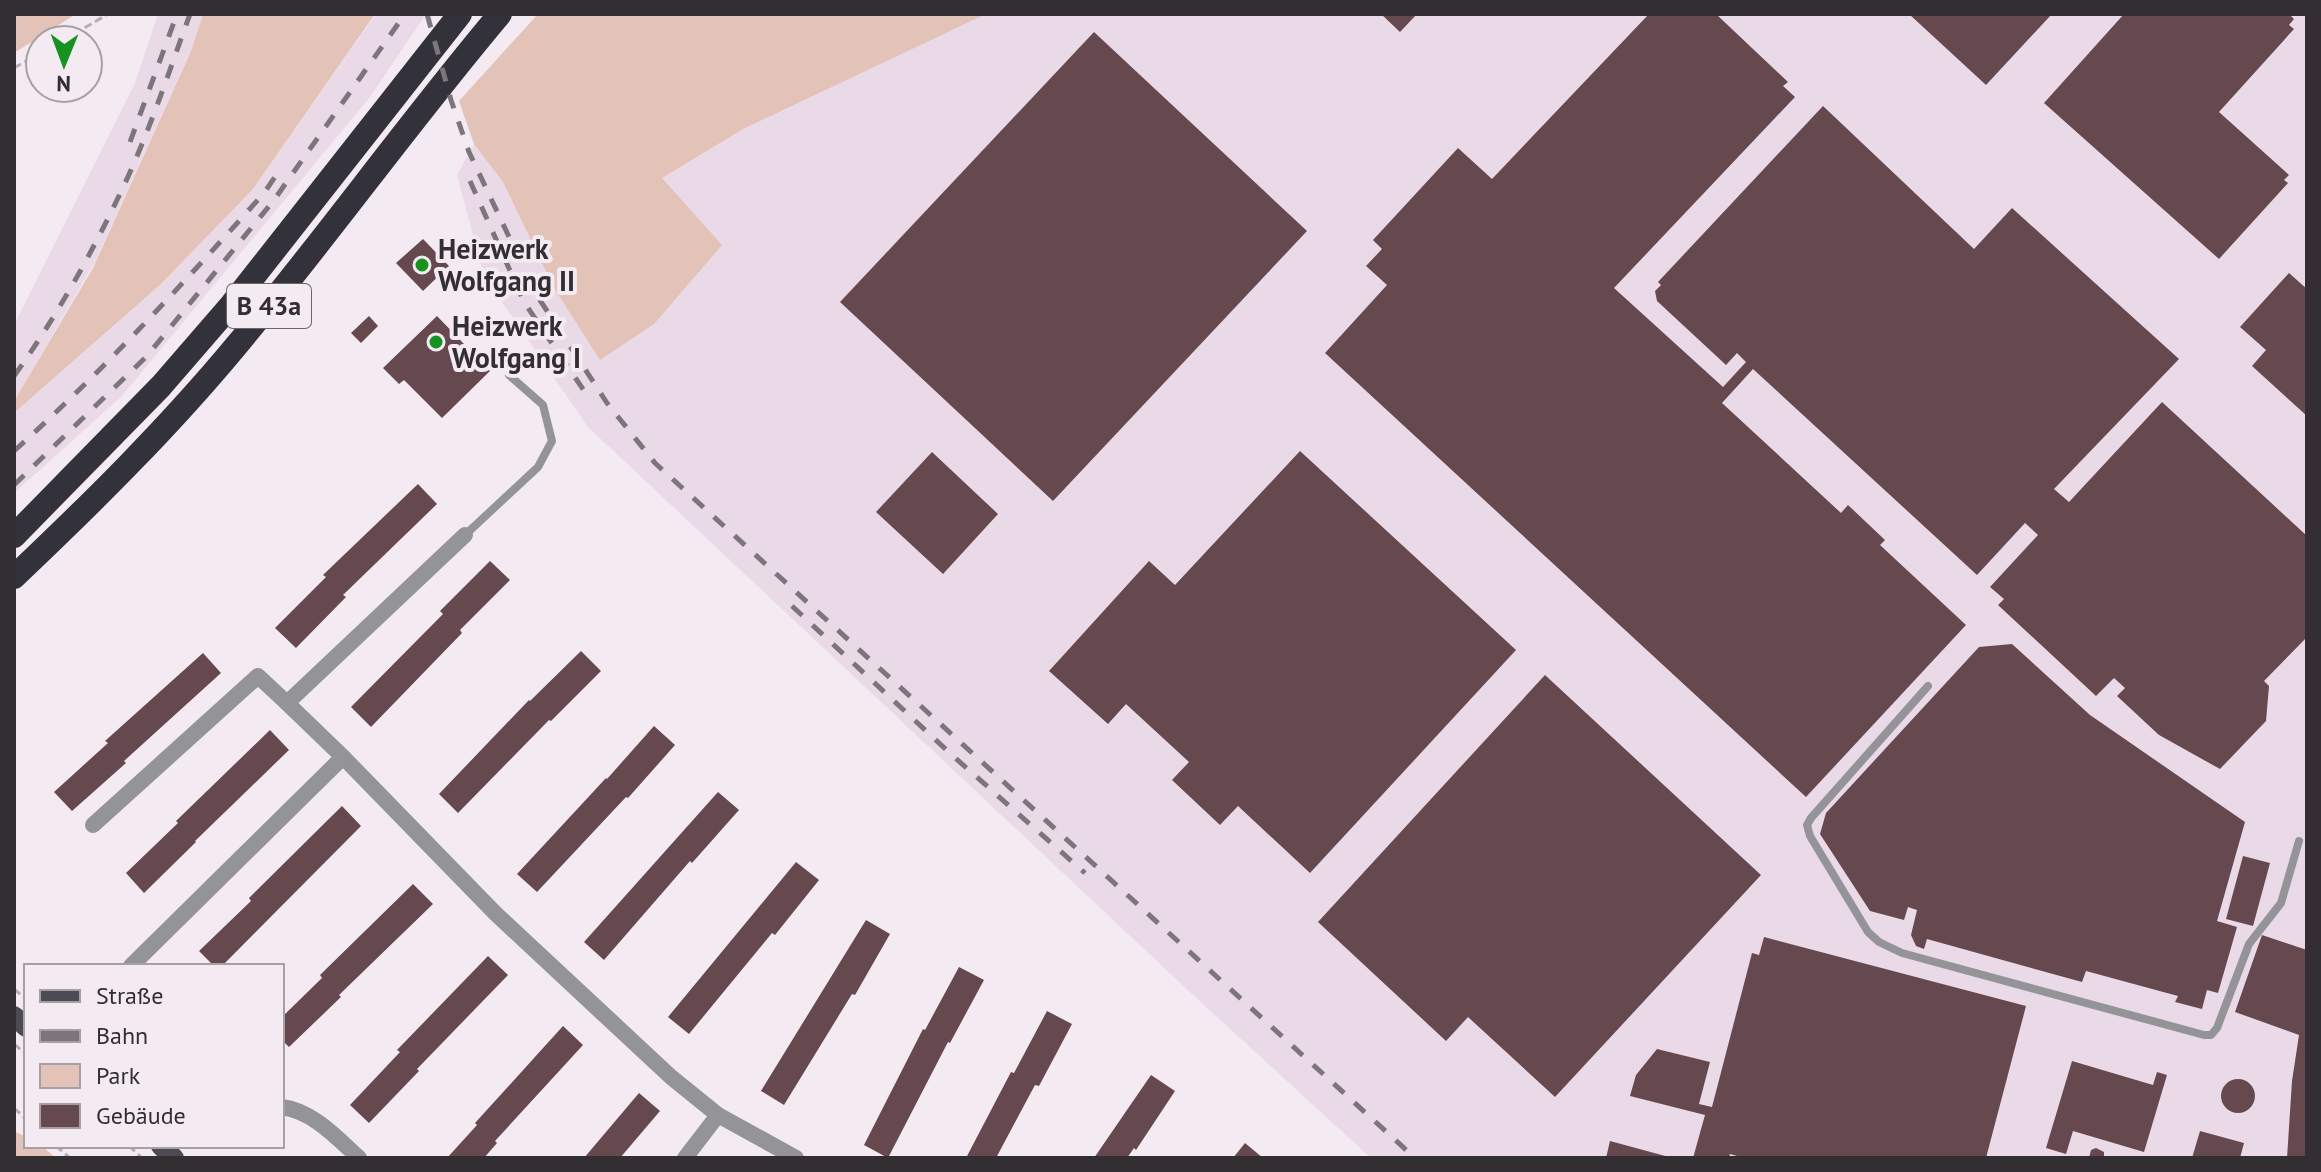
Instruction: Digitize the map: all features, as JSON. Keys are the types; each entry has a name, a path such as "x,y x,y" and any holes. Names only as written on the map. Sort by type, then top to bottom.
{"highway":[{"name":"B 43a","path":"14,536 161,386 232,304 460,14"},
{"name":"B 43a","path":"14,577 154,438 235,348 500,14"}],"street":[{"path":"287,703 465,535"},
{"path":"93,825 258,676 343,757 496,914 671,1077 718,1115 796,1158"},
{"path":"133,964 343,757"},
{"path":"284,1108 307,1114 359,1158"},
{"path":"685,1158 718,1115"}],"lane":[{"path":"465,535 538,467 552,441 543,405 509,375"},
{"path":"1928,686 1807,825 1810,836 1868,932 1879,942 1902,953 2211,1035 2217,1028 2249,944 2281,903 2299,841"}],"shaded area":[{"path":"158,14 203,14 191,50 96,260 14,401 14,325 135,83"},
{"path":"376,14 426,14 370,97 121,397 14,493 14,413 161,284 253,189"},
{"path":"576,14 2307,14 2307,1158 1371,1158 588,427 484,276 457,175 474,144 503,182 554,288 598,356"}],"green space":[{"path":"14,14 76,14 60,24 24,24 24,47 14,53"},
{"path":"203,14 375,14 253,189 161,284 14,413 14,401 93,268 191,51"},
{"path":"538,14 986,14 743,129 662,178 722,245 654,324 600,360 554,288 503,182 474,144 459,101"},
{"path":"14,1131 24,1136 24,1148 44,1148 56,1158 14,1158"}],"building":[{"path":"1381,14 1417,14 1400,32"},
{"path":"1649,14 1716,14 1788,82 1783,86 1795,97 1614,288 1723,387 1746,362 1737,353 1726,365 1657,301 1655,291 1661,285 1658,282 1823,106 1974,249 2012,208 2179,359 2054,489 2069,502 2162,402 2307,536 2307,637 2264,681 2269,686 2266,721 2220,769 2159,735 2117,696 2125,688 2114,678 2096,696 1998,605 2004,599 1990,587 2038,535 2025,523 1977,575 1753,369 1722,403 1841,513 1848,505 1885,540 1880,545 1966,625 1806,797 1325,353 1387,285 1366,266 1382,249 1373,240 1458,148 1492,179"},
{"path":"1909,14 2052,14 1986,85"},
{"path":"2124,14 2289,14 2294,19 2289,25 2294,29 2219,112 2289,175 2284,180 2288,183 2219,259 2044,103"},
{"path":"1094,32 1307,231 1053,501 840,302"},
{"name":"Heizwerk Wolfgang II","path":"423,239 449,266 423,291 396,263"},
{"path":"2289,273 2307,289 2307,416 2252,366 2266,350 2240,327"},
{"path":"369,316 378,326 361,343 351,333"},
{"name":"Heizwerk Wolfgang I","path":"437,316 490,371 442,418 404,380 399,384 383,368"},
{"path":"1300,451 1516,650 1310,873 1238,806 1220,825 1172,780 1189,762 1126,704 1108,724 1049,671 1149,561 1175,585"},
{"path":"932,452 998,514 943,574 876,512"},
{"path":"418,484 437,504 343,595 346,597 296,648 275,628 326,577 323,575"},
{"path":"490,561 510,580 371,727 351,707 443,614 440,611"},
{"path":"2012,644 2090,715 2245,822 2217,921 2237,927 2218,993 2207,990 2202,1009 2175,1002 2178,996 2086,971 2082,982 1927,939 1924,949 1916,946 1911,935 1917,910 1908,907 1904,920 1870,911 1820,834 1826,813 1979,647"},
{"path":"581,651 601,671 458,813 439,794"},
{"path":"203,653 221,673 72,811 54,792 108,743 105,741"},
{"path":"1545,675 1761,875 1555,1097 1468,1017 1446,1041 1318,922"},
{"path":"654,726 675,745 537,892 517,874"},
{"path":"270,730 289,750 144,893 126,873"},
{"path":"718,792 739,810 604,960 584,942"},
{"path":"342,806 361,826 224,964 212,964 199,951 251,901 249,898"},
{"path":"2243,856 2270,863 2253,926 2226,919"},
{"path":"796,862 819,880 689,1034 668,1017"},
{"path":"413,884 433,904 289,1047 284,1042 284,1015 322,978 320,975"},
{"path":"866,920 890,934 784,1105 761,1091"},
{"path":"2262,935 2307,950 2307,1158 2287,1158 2292,1081 2299,1035 2235,1012"},
{"path":"1764,937 2026,1006 1986,1158 1744,1158 1730,1154 1729,1158 1693,1158 1705,1115 1630,1096 1636,1075 1657,1049 1710,1062 1699,1104 1712,1107 1752,953 1759,955"},
{"path":"488,956 508,975 369,1123 350,1105 400,1052 397,1050"},
{"path":"959,967 984,980 888,1158 864,1145 923,1029"},
{"path":"1047,1011 1072,1024 1039,1086 1035,1085 996,1158 966,1158 1011,1072 1014,1073"},
{"path":"563,1026 583,1045 495,1141 497,1143 484,1158 447,1158 477,1125 475,1123"},
{"path":"2072,1061 2153,1085 2157,1072 2167,1075 2144,1152 2073,1131 2066,1154 2046,1148"},
{"path":"1151,1075 1175,1091 1136,1150 1134,1148 1127,1158 1094,1158"},
{"path":"2238,1079 2250,1084 2255,1096 2250,1108 2238,1113 2226,1108 2221,1096 2226,1084"},
{"path":"639,1093 660,1111 620,1158 584,1158"},
{"path":"2200,1131 2244,1143 2240,1158 2192,1158"},
{"path":"1610,1141 1669,1157 1669,1158 1606,1158"},
{"path":"1245,1143 1263,1158 1233,1158"},
{"path":"2096,1148 2104,1152 2104,1158 2089,1158 2091,1150"}],"railway":[{"path":"130,142 177,14"},
{"path":"14,376 69,291 116,202 147,133 190,14"},
{"path":"14,485 147,356 274,200 405,14"},
{"path":"427,14 469,152 536,294 607,403 655,463 1415,1158"},
{"path":"14,451 142,326 264,193 275,177"},
{"path":"470,181 524,302 589,398"},
{"path":"792,606 953,756 1085,873"}],"place":[{"name":"Heizwerk Wolfgang II","path":"422,265"},
{"name":"Heizwerk Wolfgang I","path":"436,342"}]}
